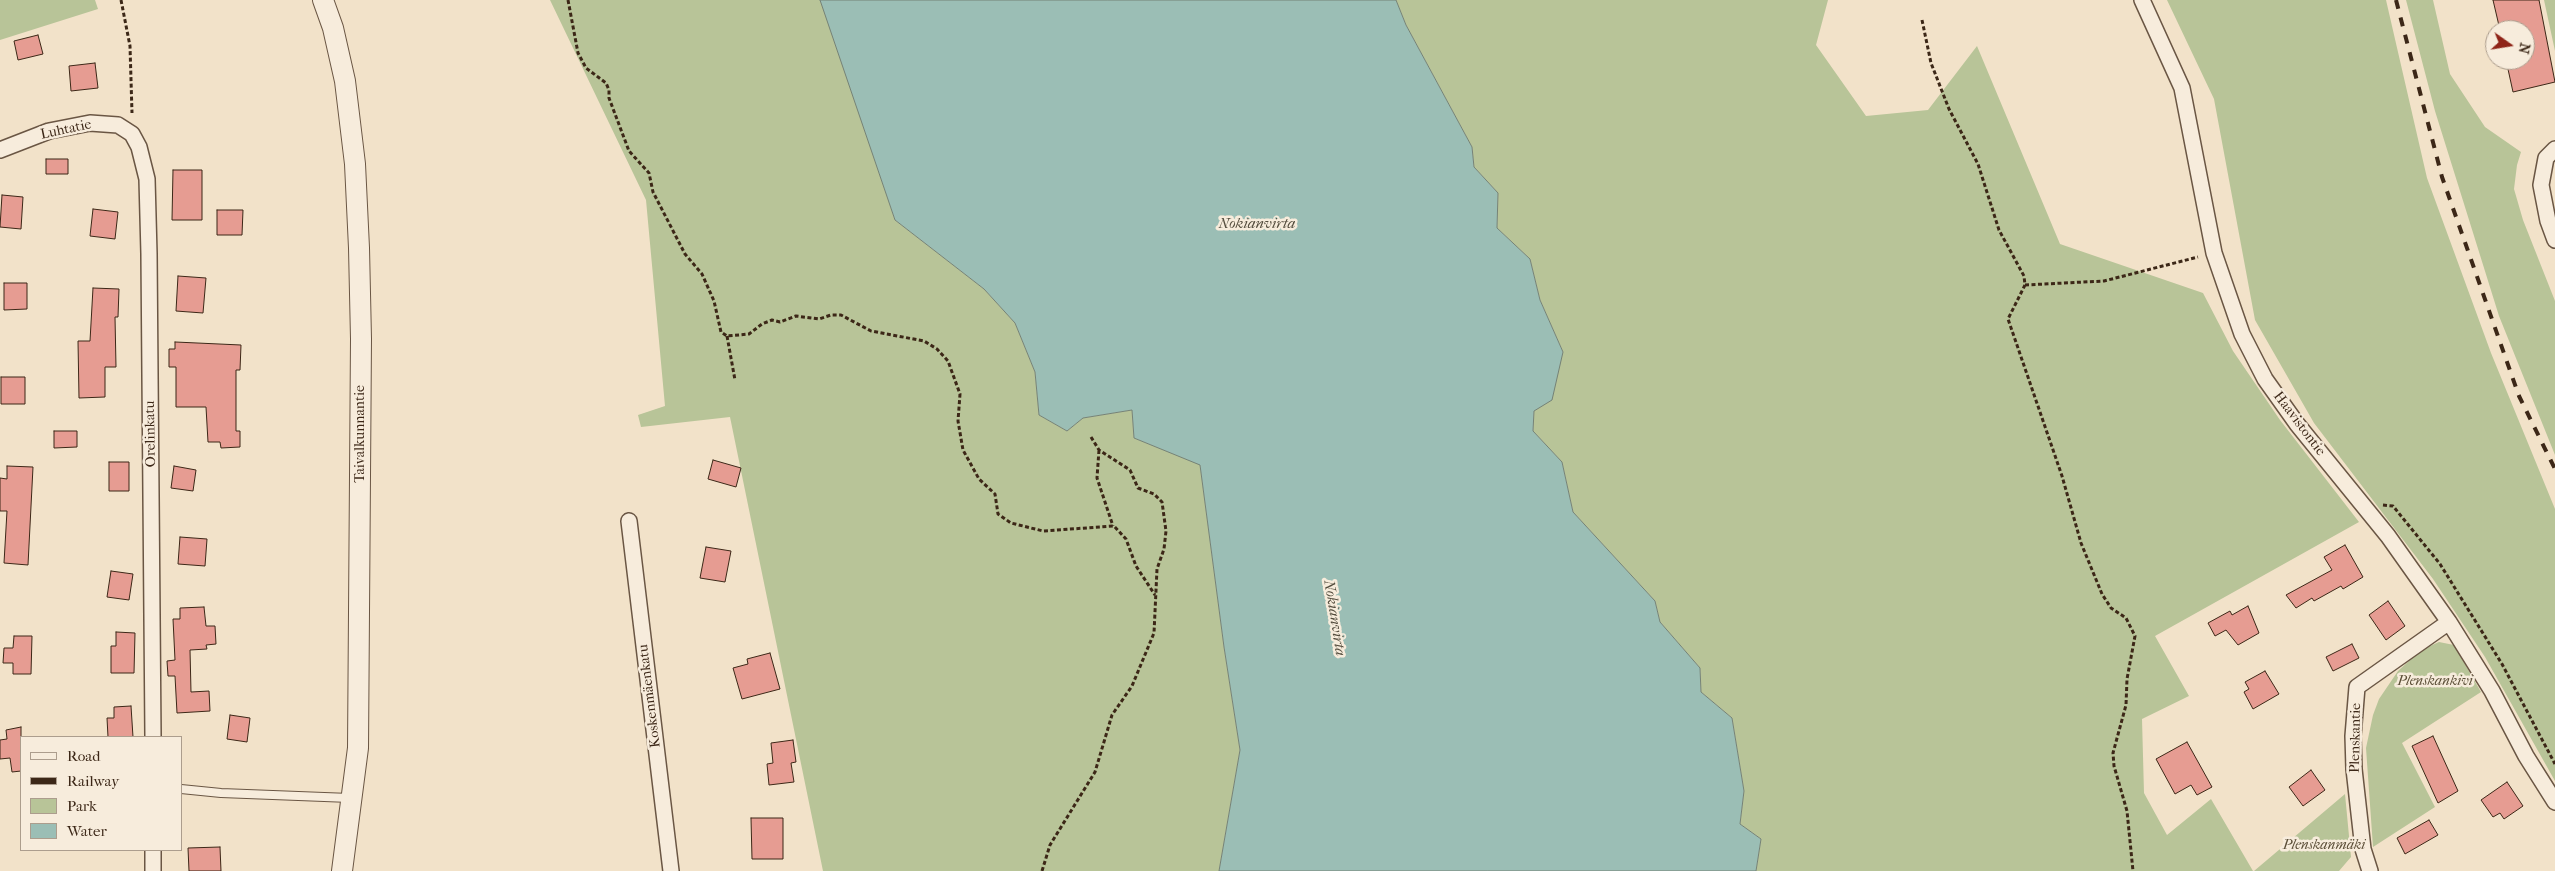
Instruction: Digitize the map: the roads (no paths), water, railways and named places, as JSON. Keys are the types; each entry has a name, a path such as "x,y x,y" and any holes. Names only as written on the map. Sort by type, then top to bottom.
{"street":[{"name":"Taivalkunnantie","path":"323,0 345,81 355,164 360,248 358,748 342,871"},
{"name":"Haavistontie","path":"2142,0 2182,88 2214,252 2242,334 2265,380 2297,424 2388,536 2449,622 2492,691 2526,756 2555,802"},
{"name":"Luhtatie","path":"0,150 48,131 90,122 118,125 132,134"},
{"name":"Orelinkatu","path":"132,134 140,147 147,179 152,434 153,736"},
{"path":"2555,149 2546,158 2541,185 2548,221 2555,240"},
{"name":"Koskenmäenkatu","path":"629,521 671,871"},
{"name":"Plenskantie","path":"2370,871 2363,849 2354,769 2353,736 2357,687 2449,622"},
{"path":"153,851 153,871"}],"lane":[{"path":"182,790 221,794 352,798"}],"water":[{"name":"Nokianvirta","path":"820,0 1396,0 1406,25 1472,147 1474,167 1498,193 1497,228 1530,259 1540,300 1563,352 1552,400 1534,411 1533,431 1562,462 1573,512 1655,601 1660,622 1700,668 1701,692 1732,718 1744,791 1740,824 1761,839 1756,871 1219,871 1240,750 1224,647 1200,465 1134,438 1132,410 1083,418 1067,431 1039,415 1035,372 1015,323 984,289 895,220"}],"railway":[{"path":"2396,0 2442,177 2519,396 2555,469"}],"park label":[{"name":"Plenskankivi","path":"2435,682"},
{"name":"Plenskanmäki","path":"2324,846"}]}
